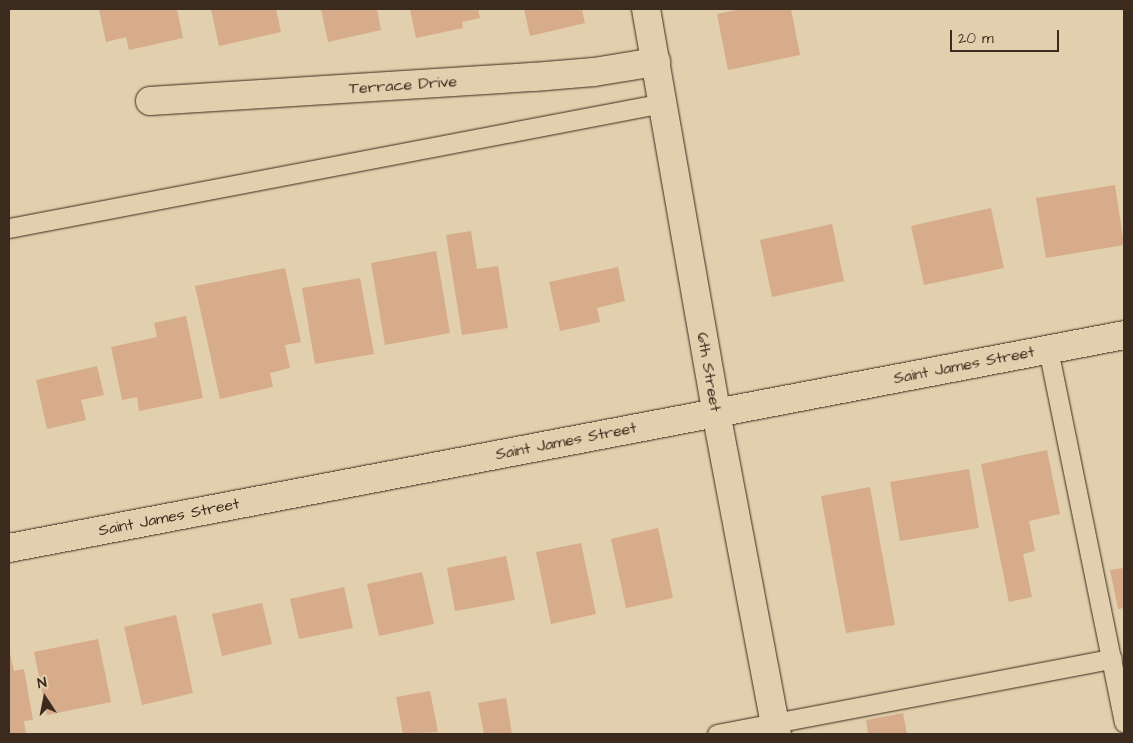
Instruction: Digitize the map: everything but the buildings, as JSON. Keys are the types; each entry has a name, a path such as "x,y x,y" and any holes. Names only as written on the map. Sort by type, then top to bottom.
{"street":[{"name":"6th Street","path":"646,9 716,412 776,729"},
{"name":"Terrace Drive","path":"150,101 594,72 656,62"},
{"name":"Saint James Street","path":"9,548 1124,335"}],"lane":[{"path":"9,228 663,103"},
{"path":"1048,349 1124,722"},
{"path":"717,734 776,729 1112,659"}]}
